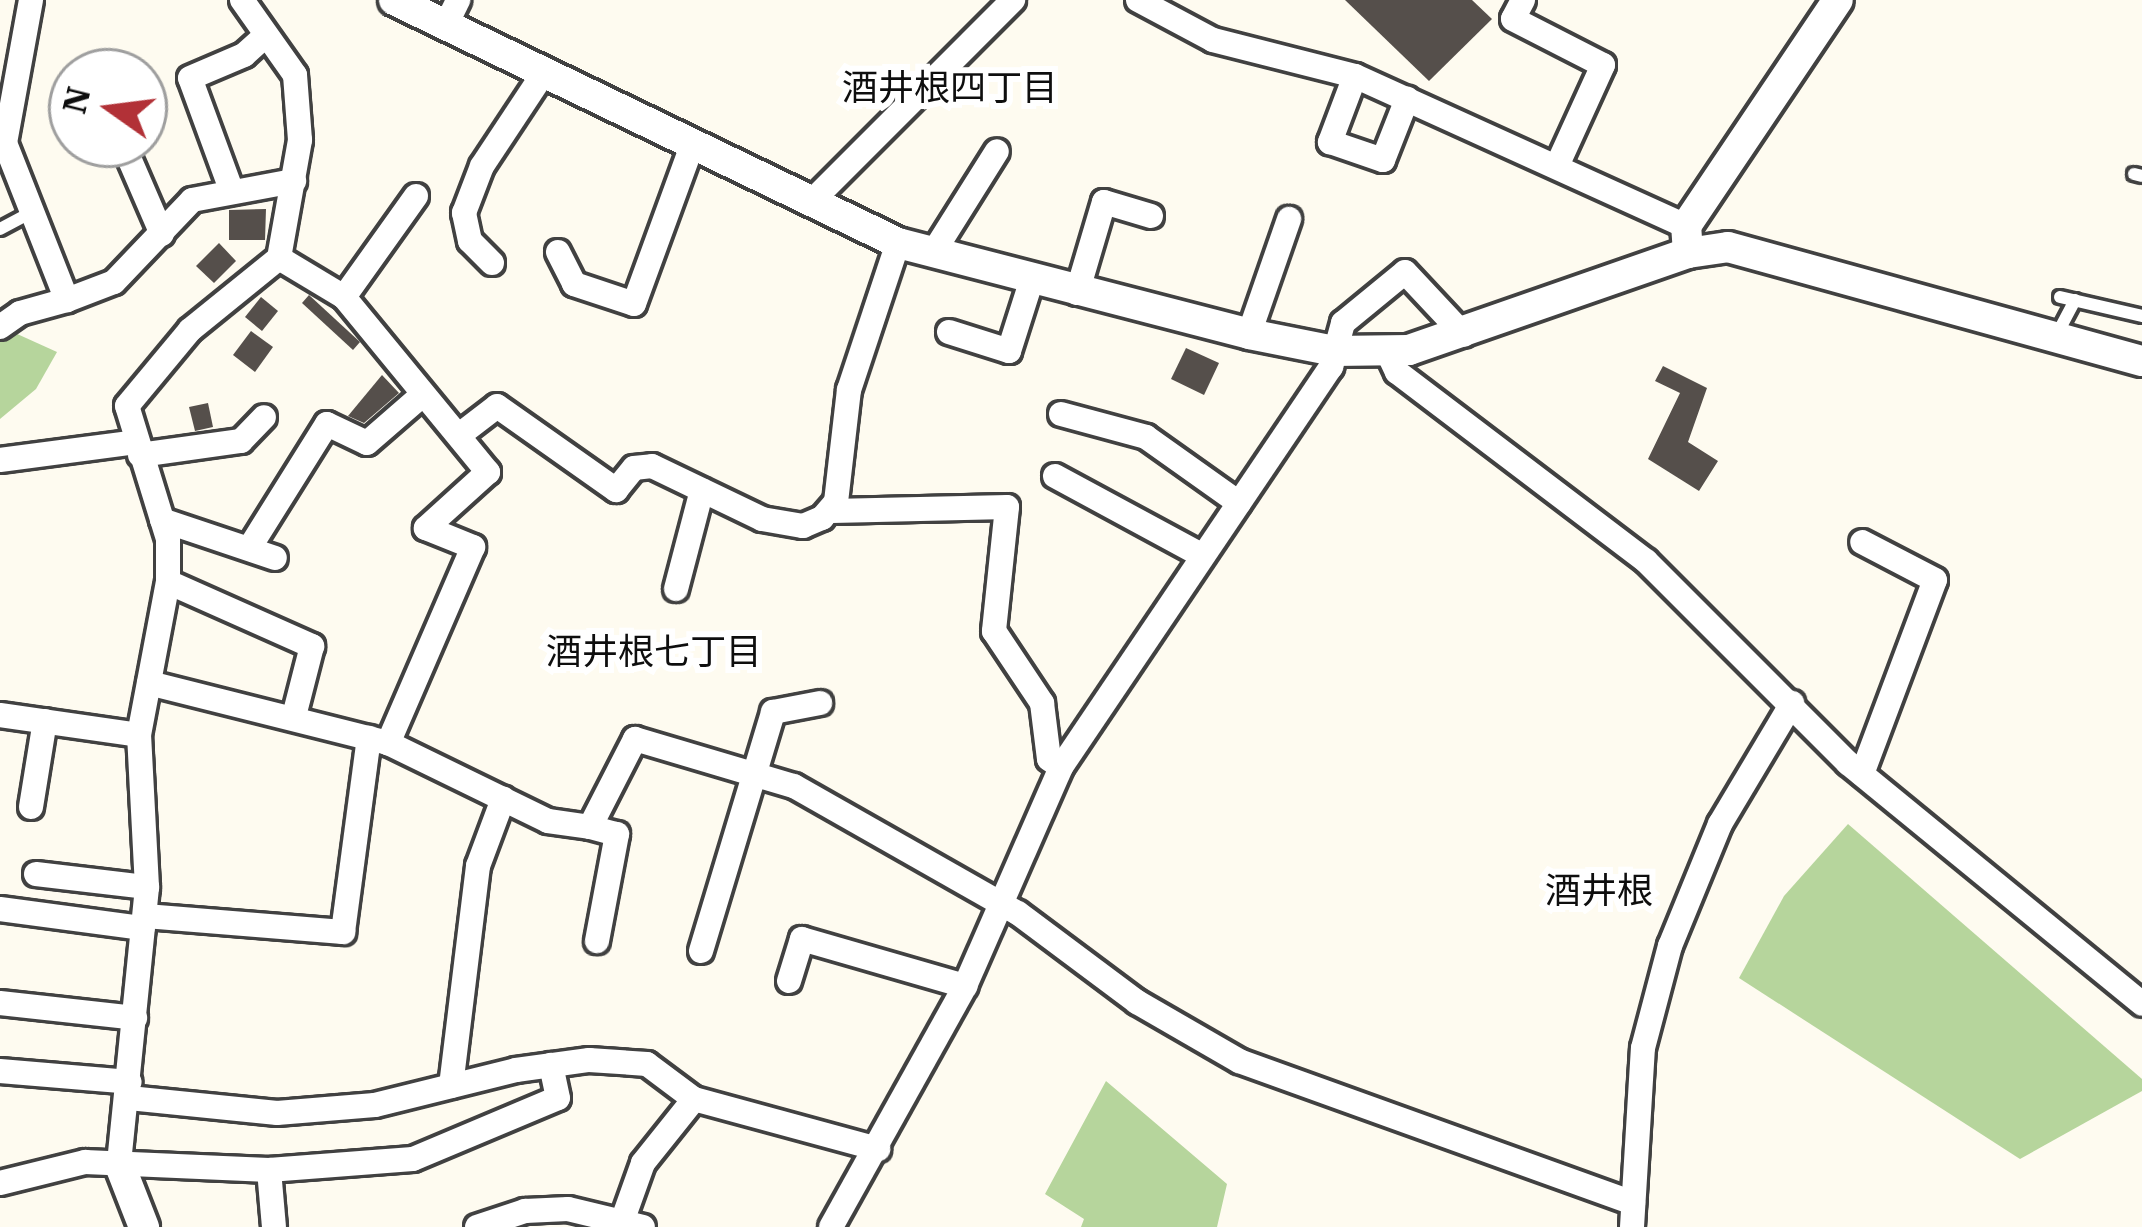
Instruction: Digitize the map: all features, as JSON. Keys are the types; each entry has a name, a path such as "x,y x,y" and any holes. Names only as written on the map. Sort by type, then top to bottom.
{"street":[{"path":"32,0 5,124 6,178 30,213 67,300"},
{"path":"144,1227 119,1163 147,887 139,735 168,581 162,520 138,448 130,398 190,330 280,258 294,181 295,75 264,38 242,0"},
{"path":"394,0 452,13 544,74 898,243 1031,282 1249,334 1334,351 1388,353 1464,335 1687,239 1838,0"},
{"path":"812,202 1013,0"},
{"path":"1138,0 1214,40 1355,76 1408,99 1557,166 1687,239 1776,258 2142,361"},
{"path":"1523,0 1513,19 1604,65 1557,166"},
{"path":"232,192 190,78 244,55 264,38"},
{"path":"492,263 463,228 464,213 482,166 544,74"},
{"path":"1355,76 1330,142 1383,160 1408,99"},
{"path":"558,252 574,284 634,304 691,148"},
{"path":"934,254 998,151"},
{"path":"134,168 162,235"},
{"path":"0,327 20,313 114,282 192,200 294,181"},
{"path":"344,296 416,196"},
{"path":"1077,293 1104,202 1151,216"},
{"path":"1249,334 1289,219"},
{"path":"833,511 849,390 898,243"},
{"path":"0,909 343,932 378,741 473,547 426,527 488,472 461,433 420,397 344,296 280,258"},
{"path":"831,1227 964,986 1061,767 1239,502 1334,351 1343,323 1405,272 1464,335"},
{"path":"949,332 1009,351 1031,282"},
{"path":"1388,353 1397,372 1646,561 1862,774 2142,1004"},
{"path":"250,547 327,424 367,443 420,397"},
{"path":"461,433 497,406 616,490 634,468 652,466 782,524 803,526 833,511 1007,507 994,632 1042,703 1049,759 1061,767"},
{"path":"1061,414 1146,437 1239,502"},
{"path":"0,460 241,441 264,417"},
{"path":"1055,476 1203,556"},
{"path":"676,589 702,490"},
{"path":"162,520 275,558"},
{"path":"1862,542 1935,580 1862,774"},
{"path":"168,581 312,646 294,716"},
{"path":"149,683 294,716 378,741 548,821 617,834 597,941"},
{"path":"701,951 773,712 820,703"},
{"path":"590,827 635,739 794,786 1001,904 1137,1002 1239,1061 1632,1215 1643,1048 1670,946 1720,824 1792,703"},
{"path":"0,715 139,735"},
{"path":"31,807 45,721"},
{"path":"451,1086 478,866 503,799"},
{"path":"36,874 147,887"},
{"path":"789,981 802,939 964,986"},
{"path":"0,1003 135,1018"},
{"path":"0,1071 277,1114 375,1105 551,1065 647,1064 694,1099 878,1149"},
{"path":"0,1183 64,1165 269,1170 413,1159 558,1098 551,1065"},
{"path":"477,1227 525,1219 634,1224 643,1163 694,1099"},
{"path":"269,1170 274,1227"}],"lane":[{"path":"0,229 30,213"},
{"path":"2060,297 2142,316"},
{"path":"2054,339 2075,300"}],"green space":[{"path":"15,333 57,352 36,389 0,419 0,341"},
{"path":"1848,824 2142,1079 2142,1091 2020,1159 1739,978 1784,896"},
{"path":"1106,1081 1227,1184 1217,1227 1081,1227 1084,1219 1045,1194"}],"building":[{"path":"1345,0 1472,0 1492,19 1429,81"},
{"path":"266,209 265,240 229,240 229,210"},
{"path":"219,243 236,261 214,283 196,266"},
{"path":"309,295 360,342 353,350 302,303"},
{"path":"261,297 278,311 262,331 245,317"},
{"path":"251,331 273,347 255,372 233,355"},
{"path":"1186,348 1219,363 1204,395 1171,379"},
{"path":"1663,366 1707,388 1688,442 1718,461 1699,491 1648,459 1680,393 1655,381"},
{"path":"382,375 399,393 364,423 348,416"},
{"path":"208,403 213,427 195,431 189,407"}],"district":[{"name":"酒井根四丁目","path":"950,87"},
{"name":"酒井根七丁目","path":"654,651"},
{"name":"酒井根","path":"1599,890"}]}
